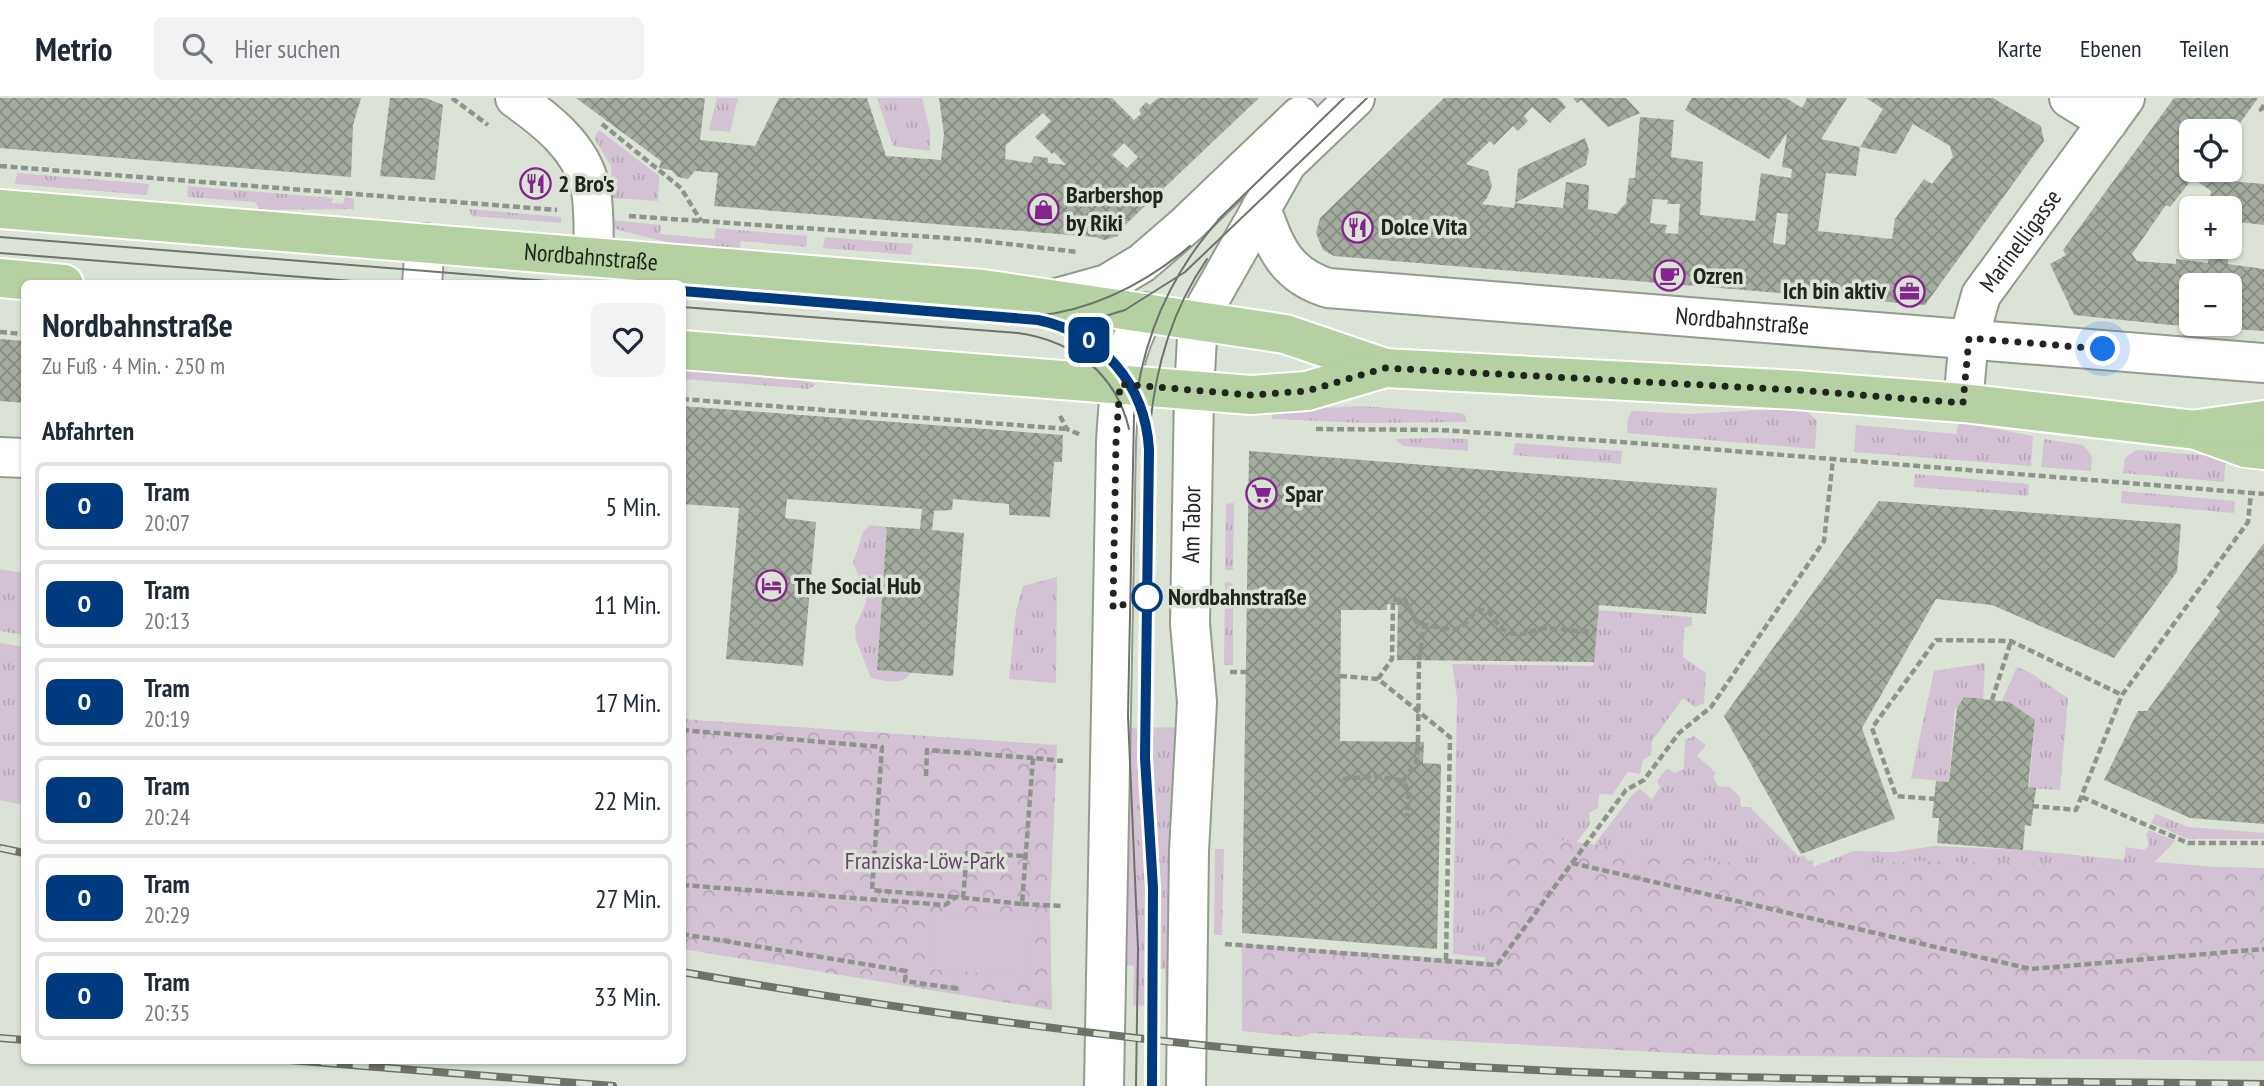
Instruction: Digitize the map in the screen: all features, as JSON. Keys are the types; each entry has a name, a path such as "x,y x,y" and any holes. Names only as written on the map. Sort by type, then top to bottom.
{"main road":[{"name":"Nordbahnstraße","path":"0,209 983,289 1285,334 1385,368 1796,390 1963,403 2196,430 2246,448 2264,450"},
{"path":"0,278 21,280"},
{"name":"Nordbahnstraße","path":"686,350 1251,395 1307,391 1385,368"},
{"name":"Nordbahnstraße","path":"2196,430 2264,420"}],"street":[{"path":"515,98 553,126 582,161 590,188 570,208 594,257"},
{"path":"1053,299 1107,284 1142,263 1187,224 1319,98"},
{"name":"Am Tabor","path":"1186,1086 1189,851 1197,727 1197,691 1190,624 1194,392 1198,320 1287,163 1355,98"},
{"path":"2068,98 2117,110"},
{"name":"Marinelligasse","path":"1963,403 1969,338 1980,295 2117,110"},
{"name":"Nordbahnstraße","path":"1261,208 1284,260 1312,283 1328,288 2264,363"},
{"path":"422,280 425,243"},
{"path":"1104,1086 1116,442 1120,384 1129,343 1145,313"},
{"path":"0,457 21,458"}],"path":[{"path":"452,98 493,129"},
{"path":"2264,105 2260,110 2264,113"},
{"path":"597,120 681,188 701,221"},
{"path":"0,166 570,208 701,221 1056,248"},
{"path":"0,332 21,334"},
{"path":"686,399 1067,429"},
{"path":"1313,428 1446,430 2264,494"},
{"path":"1217,944 1497,965 1626,789 1644,780 1679,733 1711,707 1824,541 1833,459"},
{"path":"2032,806 2076,810 2122,695 2248,522 2251,493"},
{"path":"1378,679 1392,659 1393,600 1405,600 1417,623 1424,625 1456,629 1463,625 1473,612 1480,609 1488,611 1502,629 1513,634 1543,628 1595,632"},
{"path":"1403,781 1416,764 1419,660 1424,625"},
{"path":"1936,799 1896,796 1872,728 1936,640 2011,641 2122,695"},
{"path":"1992,700 2011,641"},
{"path":"1340,676 1378,679 1450,737 1446,961"},
{"path":"686,730 882,747 872,890 1061,906"},
{"path":"926,776 927,750 1063,761"},
{"path":"1022,904 1033,758"},
{"path":"1343,779 1376,776 1403,781 1409,791 1407,816"},
{"path":"2081,797 2188,843 2264,843"},
{"path":"686,885 945,905 959,897 967,853 1025,856"},
{"path":"1572,863 2031,969 2264,949"},
{"path":"686,935 906,971 905,981 960,989"}],"green space":[{"path":"717,98 738,98 730,132 709,130"},
{"path":"877,98 922,98 930,132 930,151 893,146"},
{"path":"599,130 659,176 658,201 613,198 611,166 594,138"},
{"path":"17,173 149,184 147,195 15,184"},
{"path":"188,186 333,198 332,203 343,204 345,197 354,199 354,209 260,210 255,202 187,197"},
{"path":"469,209 561,217 561,223 472,216"},
{"path":"609,220 661,225 660,234 714,239 716,228 807,236 806,247 741,241 739,250 735,252 666,242 613,228"},
{"path":"825,237 913,244 911,255 823,248"},
{"path":"686,369 772,374 817,384 808,389 686,379"},
{"path":"1360,406 1461,413 1465,415 1467,422 1365,423 1272,419 1272,411"},
{"path":"1806,410 1817,421 1815,449 1627,433 1628,418 1632,411 1692,414"},
{"path":"1963,423 2033,436 2031,466 1854,452 1856,425 1956,434 1958,425"},
{"path":"1395,439 1468,439 1468,451 1403,446"},
{"path":"2044,439 2083,445 2092,456 2091,471 2041,467"},
{"path":"1515,443 1622,451 1621,464 1513,455"},
{"path":"2136,450 2226,457 2224,482 2123,473 2125,458"},
{"path":"1915,474 2029,484 2028,496 1914,487"},
{"path":"2122,491 2235,501 2234,513 2121,503"},
{"path":"1234,503 1233,570 1225,570 1226,504"},
{"path":"870,525 887,527 877,670 911,673 898,681 871,678 856,640 855,627 866,603 866,593 853,563 863,532"},
{"path":"0,569 21,572 21,634 0,631"},
{"path":"1057,577 1056,683 1009,679 1016,611 1023,586"},
{"path":"1225,582 1233,583 1233,665 1224,665"},
{"path":"1598,610 1692,617 1692,625 1684,628 1683,657 1706,673 1704,703 1695,707 1683,698 1652,741 1651,755 1643,760 1640,774 1628,772 1612,795 1599,794 1598,808 1589,813 1590,824 1493,958 1453,954 1457,698 1452,664 1593,666"},
{"path":"0,643 21,646 21,804 0,800"},
{"path":"1985,663 1983,701 1965,700 1955,709 1949,782 1911,778 1934,671"},
{"path":"2017,667 2031,673 2068,698 2060,790 2029,788 2035,721 2001,703"},
{"name":"Franziska-Löw-Park","path":"686,719 1057,745 1050,911 1052,1010 686,949"},
{"path":"1186,727 1177,1021 1166,1020 1165,969 1159,969 1158,1007 1133,1005 1134,966 1127,965 1126,1014 1115,1013 1120,728"},
{"path":"1694,736 1706,745 1697,756 1716,773 1713,776 1718,786 1730,787 1740,797 1741,807 1750,807 1799,857 1804,855 1808,861 1813,860 1813,867 1853,851 1894,852 1934,846 2028,850 2124,860 2126,847 2144,850 2149,845 2146,835 2149,830 2175,841 2155,862 2264,871 2264,941 1584,858 1633,794 1640,789 1652,799 1660,787 1657,781 1667,768 1674,773 1684,769 1685,740"},
{"path":"2156,814 2188,827 2264,833 2264,839 2188,839 2151,823"},
{"path":"1487,830 1789,871 1913,861 2264,868 2264,1061 1712,1055 1312,1033 1300,1037 1242,1031 1242,944 1485,961"},
{"path":"1215,849 1224,849 1222,935 1214,935"},
{"path":"932,911 1034,918 1029,977 928,969"}],"building":[{"path":"0,98 361,98 353,125 351,177 0,148"},
{"path":"390,98 426,98 443,105 435,180 380,176"},
{"path":"576,98 705,98 700,140 755,146 779,98 867,98 886,156 941,160 944,134 939,98 1112,98 1134,120 1141,114 1139,110 1146,102 1150,105 1158,98 1259,98 1124,226 1118,236 1104,240 1095,237 714,206 718,173 695,171 688,179 678,177 671,170 659,168 661,161","holes":["1043,113 1051,121 1035,137 1066,165 1048,163 1048,158 1034,156 1031,163 1005,159 1006,145","1124,143 1138,157 1127,168 1112,155"]},
{"path":"1444,98 1558,98 1566,107 1550,123 1532,107 1524,116 1528,121 1518,131 1513,126 1494,145 1490,141 1466,164 1488,171 1492,186 1482,204 1514,208 1515,203 1563,208 1566,182 1589,185 1588,209 1616,214 1626,203 1629,178 1635,178 1640,117 1674,120 1671,157 1703,162 1700,215 1755,221 1761,173 1791,178 1792,169 1782,167 1787,133 1769,159 1685,110 1692,98 1786,98 1802,108 1807,98 1847,98 1821,139 1860,147 1883,109 1866,98 1993,98 2041,126 2044,141 1925,305 1334,256 1323,250 1316,233 1320,218","holes":["1913,124 1950,146 1953,157 1932,184 1924,179 1895,219 1892,239 1818,231 1826,173 1856,176 1860,147 1896,154","1653,199 1668,200 1667,204 1680,204 1678,234 1665,233 1667,225 1650,223","1777,213 1788,214 1785,245 1773,243"]},
{"path":"1573,98 1626,98 1640,113 1608,127 1581,100 1577,103"},
{"path":"2174,98 2258,98 2242,120 2179,119 2179,182 2190,182 2170,207 2166,205 2132,254 2137,261 2176,264 2176,259 2208,263 2209,259 2228,259 2228,264 2264,269 2264,331 2242,330 2242,273 2179,273 2179,326 2074,315 2050,264 2066,255 2063,250"},
{"path":"1585,138 1589,150 1586,165 1515,203 1518,169"},
{"path":"2199,182 2264,184 2264,225 2242,222 2242,196 2210,196 2211,191"},
{"path":"0,339 21,341 21,403 0,401"},
{"name":"The Social Hub","path":"686,406 1063,435 1062,462 1054,462 1050,517 1009,515 1009,504 953,499 952,510 934,511 932,530 964,533 953,676 877,670 887,527 920,529 922,509 787,499 785,518 816,522 803,666 726,659 739,508 686,504"},
{"path":"1249,451 1717,488 1706,614 1599,605 1594,662 1397,660 1398,605 1387,604 1387,610 1341,610 1340,741 1424,742 1423,763 1441,764 1437,949 1242,933"},
{"path":"1879,501 2181,524 2177,572 2114,658 1992,605 1936,599 1862,728 1895,819 1801,854 1724,716"},
{"path":"2264,543 2264,824 2190,818 2104,780 2138,711 2147,711 2220,611 2216,607"},
{"path":"1964,697 2009,702 2035,720 2028,787 2036,788 2031,826 2025,825 2023,850 1937,843 1939,818 1932,818 1936,781 1949,782 1957,708"}],"tram line":[{"path":"1218,220 1344,98"},
{"path":"1063,329 1125,310 1185,272 1367,98"},
{"path":"1136,1086 1138,949 1128,716 1134,415 1144,359 1163,306 1190,257 1226,212"},
{"path":"0,237 537,280"},
{"path":"1037,316 1059,313 1119,293 1155,272 1190,246"},
{"path":"0,253 340,280"},
{"path":"1150,426 1161,360 1175,318 1207,259"},
{"path":"686,291 1038,320 1061,327 1100,349 1129,383 1146,425 1149,449 1145,758 1153,888 1152,1086"},
{"name":"O","path":"686,291 1025,318 1052,323 1073,331 1103,350 1122,371 1134,390 1144,417 1149,449 1145,758 1153,888 1152,1086"},
{"path":"686,307 1018,333 1038,337 1074,352 1090,363 1114,392 1129,429"}],"railway":[{"path":"0,848 21,852"},
{"path":"686,973 1053,1028 1239,1049 1426,1064 1740,1077 2264,1084"},
{"path":"0,1038 21,1040"},
{"path":"339,1064 613,1086"}],"place":[{"name":"2 Bro's","path":"535,184"},
{"name":"Barbershop by Riki","path":"1043,209"},
{"name":"Dolce Vita","path":"1358,227"},
{"name":"Ozren","path":"1670,276"},
{"name":"Ich bin aktiv","path":"1909,291"},
{"name":"Spar","path":"1262,494"},
{"name":"The Social Hub","path":"771,586"},
{"name":"Nordbahnstraße","path":"1147,597"}],"route":[{"path":"1147,597 1113,608 1116,442 1120,384 1251,395 1307,391 1385,368 1796,390 1963,403 1969,338 2103,349"}]}
